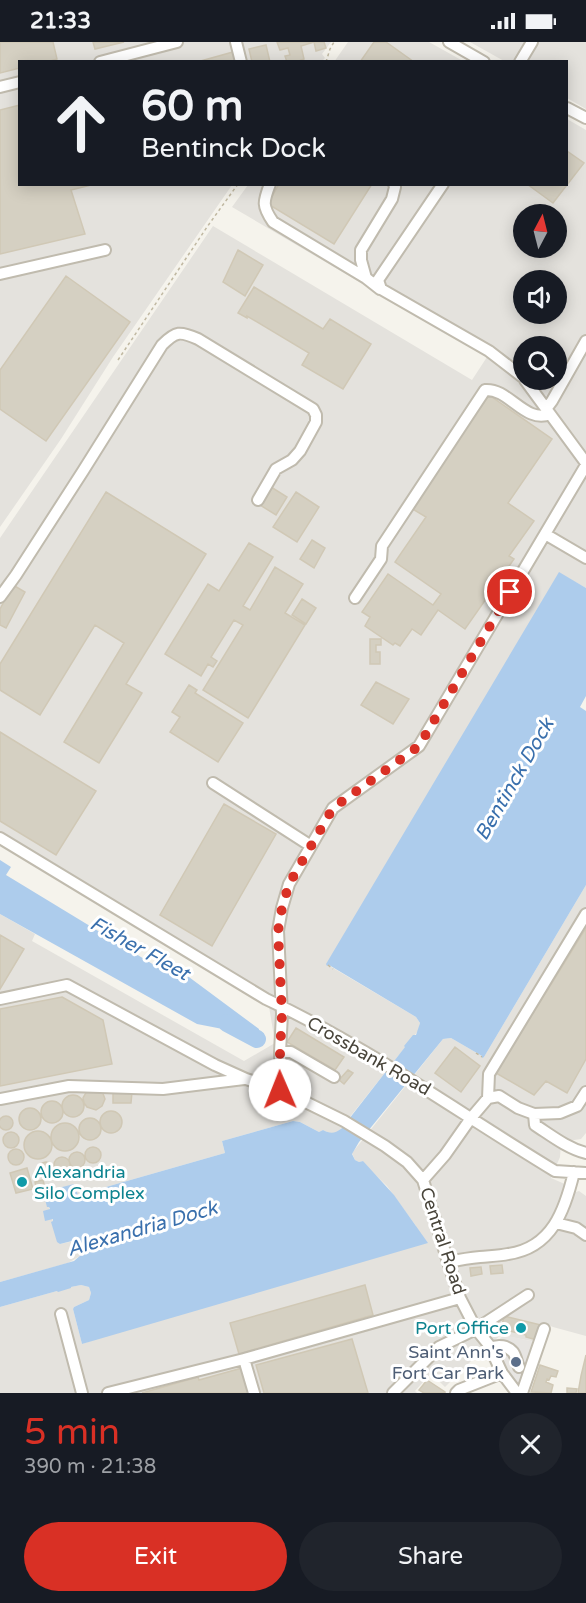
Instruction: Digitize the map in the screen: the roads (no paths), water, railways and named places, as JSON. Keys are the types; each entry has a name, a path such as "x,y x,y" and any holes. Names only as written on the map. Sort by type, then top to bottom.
{"street":[{"path":"108,60 177,42"},
{"path":"236,42 240,60"},
{"path":"448,42 480,60"},
{"path":"521,60 532,42"},
{"path":"0,87 18,82"},
{"path":"568,109 586,118"},
{"path":"269,186 264,200 266,211 273,222 381,289 489,351 513,370"},
{"path":"366,278 361,250 392,199 394,186"},
{"path":"381,289 378,280 442,186"},
{"path":"0,274 105,250"},
{"path":"0,597 162,345 178,333 185,333 198,339 313,409 316,415 316,422 300,451 292,460 276,469 258,500"},
{"path":"355,598 381,559 381,549 386,540 485,390 496,392 538,416 548,411 586,341"},
{"path":"280,1090 282,1007 278,931 289,884 333,808 419,746 586,464 532,390"},
{"path":"545,534 586,558"},
{"path":"213,783 311,846"},
{"name":"Crossbank Road","path":"0,838 266,999 307,1019 429,1091 555,1171 586,1173"},
{"path":"423,1180 488,1098 489,1074 586,914"},
{"name":"Central Road","path":"0,999 67,985 215,1065 246,1079 280,1090 344,1121 385,1146 407,1162 423,1180 460,1298 476,1329 490,1346"},
{"path":"280,1052 291,1052 334,1077"},
{"path":"0,1099 69,1086 162,1089 246,1079"},
{"path":"488,1098 499,1096 518,1108 534,1114 560,1113 577,1106 586,1092"},
{"path":"534,1114 535,1125 574,1150 586,1153"},
{"path":"448,1262 510,1254 529,1248 545,1237 556,1223 568,1195 574,1172"},
{"path":"556,1223 576,1228 586,1235"},
{"path":"393,1393 439,1347 476,1329 528,1295"},
{"path":"108,1393 244,1359 460,1298"},
{"path":"61,1314 82,1393"},
{"path":"522,1393 544,1329"},
{"path":"517,1393 502,1373 490,1346 504,1346 513,1352 519,1367"},
{"path":"244,1359 255,1393"},
{"path":"456,1393 502,1373"}],"water":[{"path":"559,572 586,588 586,696 580,707 586,711 586,885 484,1057 482,1058 451,1038 443,1039 359,1142 352,1154 355,1160 363,1161 394,1195 428,1243 82,1344 73,1309 89,1300 91,1293 89,1287 81,1285 71,1287 0,1307 0,1282 74,1261 81,1255 82,1249 78,1242 60,1244 57,1242 51,1222 53,1219 45,1221 43,1211 50,1209 47,1207 43,1192 74,1184 78,1195 225,1153 222,1141 293,1121 300,1122 319,1132 337,1131 342,1128 413,1035 416,1035 420,1023 416,1017 326,964"},
{"path":"0,860 11,867 6,875 164,971 170,963 259,1029 259,1036 197,1024 0,914"}],"waterway":[{"name":"Fisher Fleet","path":"227,1023 257,1039"}],"place":[{"name":"Alexandria Silo Complex","path":"22,1182"},
{"name":"Port Office","path":"521,1328"},
{"name":"Saint Ann's Fort Car Park","path":"516,1362"}],"water label":[{"name":"Bentinck Dock","path":"514,779"},
{"name":"Alexandria Dock","path":"142,1228"}]}
